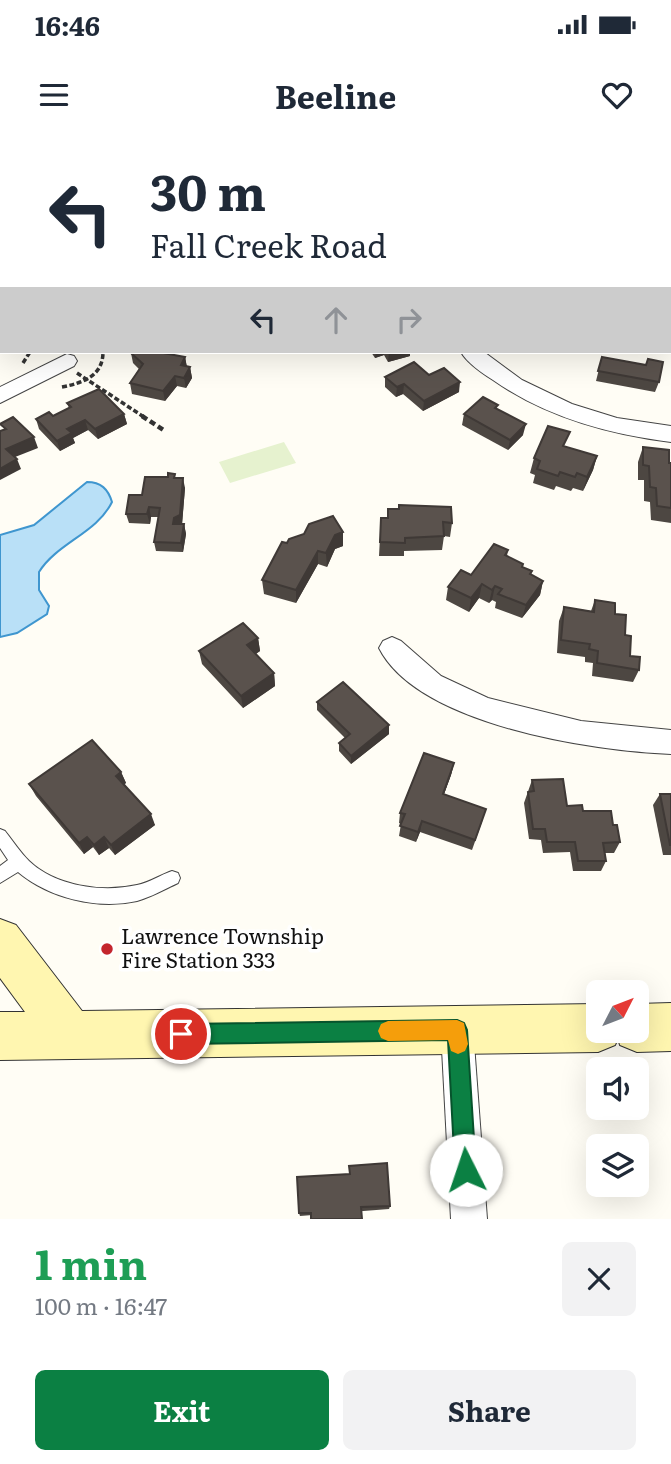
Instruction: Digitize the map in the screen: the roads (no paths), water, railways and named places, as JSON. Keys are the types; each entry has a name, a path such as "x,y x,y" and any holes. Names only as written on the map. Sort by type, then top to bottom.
{"main road":[{"path":"0,941 71,1035"},
{"path":"649,1028 671,1027"},
{"path":"0,1036 586,1028"}],"street":[{"path":"474,354 511,383 554,406 603,423 671,434"},
{"path":"0,396 64,363"},
{"path":"392,648 433,684 481,707 577,734 671,742"},
{"path":"457,1030 469,1219"}],"lane":[{"path":"0,836 19,861 37,877 66,888 103,895 137,892 172,878"},
{"path":"0,876 19,861"}],"water":[{"path":"87,482 103,487 112,502 97,522 56,553 39,572 39,590 49,606 47,614 17,633 0,637 0,535 34,525"}],"place":[{"name":"Lawrence Township Fire Station 333","path":"107,949"}]}
